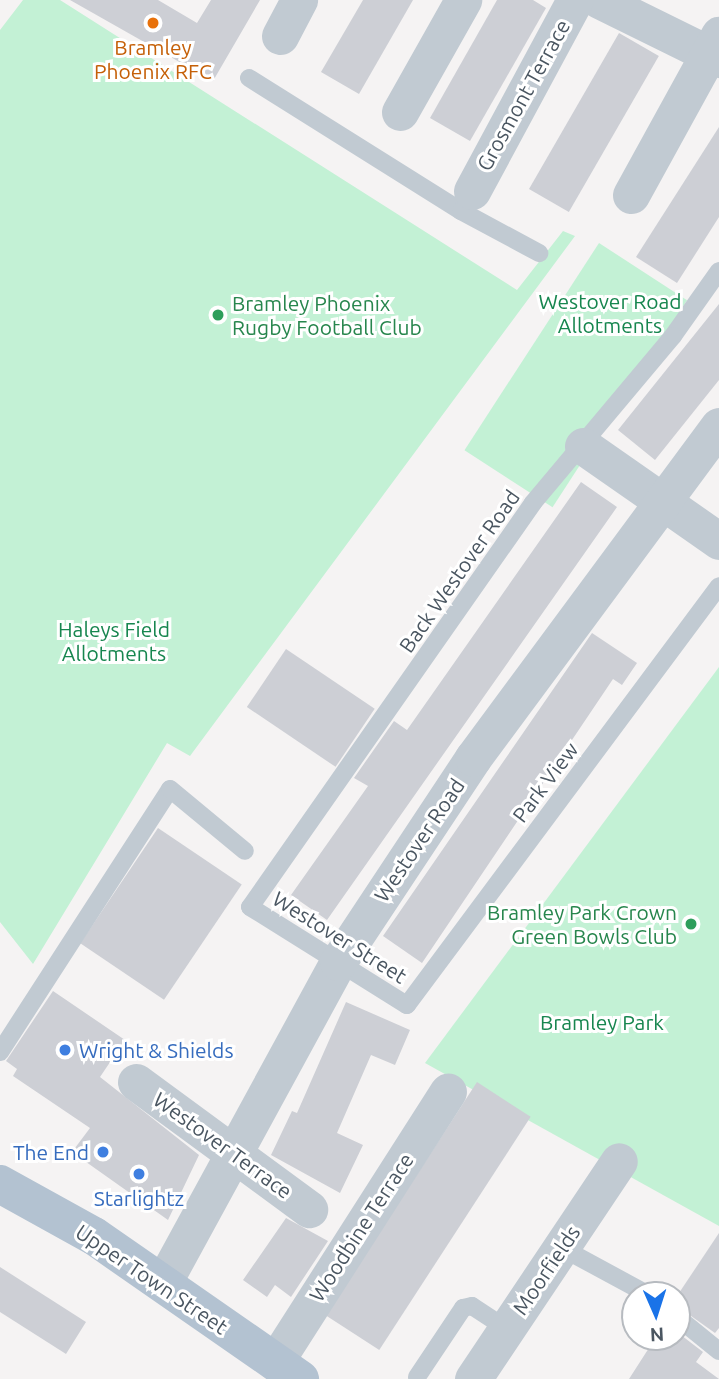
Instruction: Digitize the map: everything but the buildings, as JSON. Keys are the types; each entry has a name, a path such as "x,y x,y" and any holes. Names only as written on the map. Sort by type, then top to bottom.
{"main road":[{"name":"Upper Town Street","path":"0,1184 94,1236 163,1283 280,1373"}],"street":[{"path":"280,36 299,0"},
{"path":"400,112 463,0"},
{"name":"Grosmont Terrace","path":"466,201 576,0"},
{"path":"599,0 716,49 631,195"},
{"name":"Westover Road","path":"163,1283 232,1152 338,962 473,758 664,505 719,426"},
{"path":"583,446 719,541"},
{"name":"Westover Terrace","path":"136,1082 309,1209"},
{"name":"Woodbine Terrace","path":"280,1373 448,1092"},
{"name":"Moorfields","path":"473,1379 619,1161"}],"lane":[{"path":"249,78 466,201 539,253"},
{"name":"Back Westover Road","path":"250,907 533,503 583,446 719,271"},
{"name":"Park View","path":"407,1005 719,586"},
{"path":"0,1052 170,789 245,851"},
{"name":"Westover Street","path":"250,907 407,1005"},
{"path":"562,1248 623,1281"},
{"path":"417,1377 463,1308 472,1306 507,1329"},
{"path":"691,1328 719,1351"}],"green space":[{"name":"Haleys Field Allotments","path":"23,0 60,0 517,290 563,231 575,236 190,756 167,743 33,964 0,922 0,30"},
{"name":"Westover Road Allotments","path":"599,243 687,300 553,507 464,450"},
{"name":"Bramley Park","path":"719,667 719,1226 425,1063"}],"place":[{"name":"Bramley Phoenix RFC","path":"153,23"},
{"name":"Bramley Phoenix Rugby Football Club","path":"218,315"},
{"name":"Bramley Park Crown Green Bowls Club","path":"691,924"},
{"name":"Wright & Shields","path":"65,1050"},
{"name":"The End","path":"103,1152"},
{"name":"Starlightz","path":"139,1174"}]}
